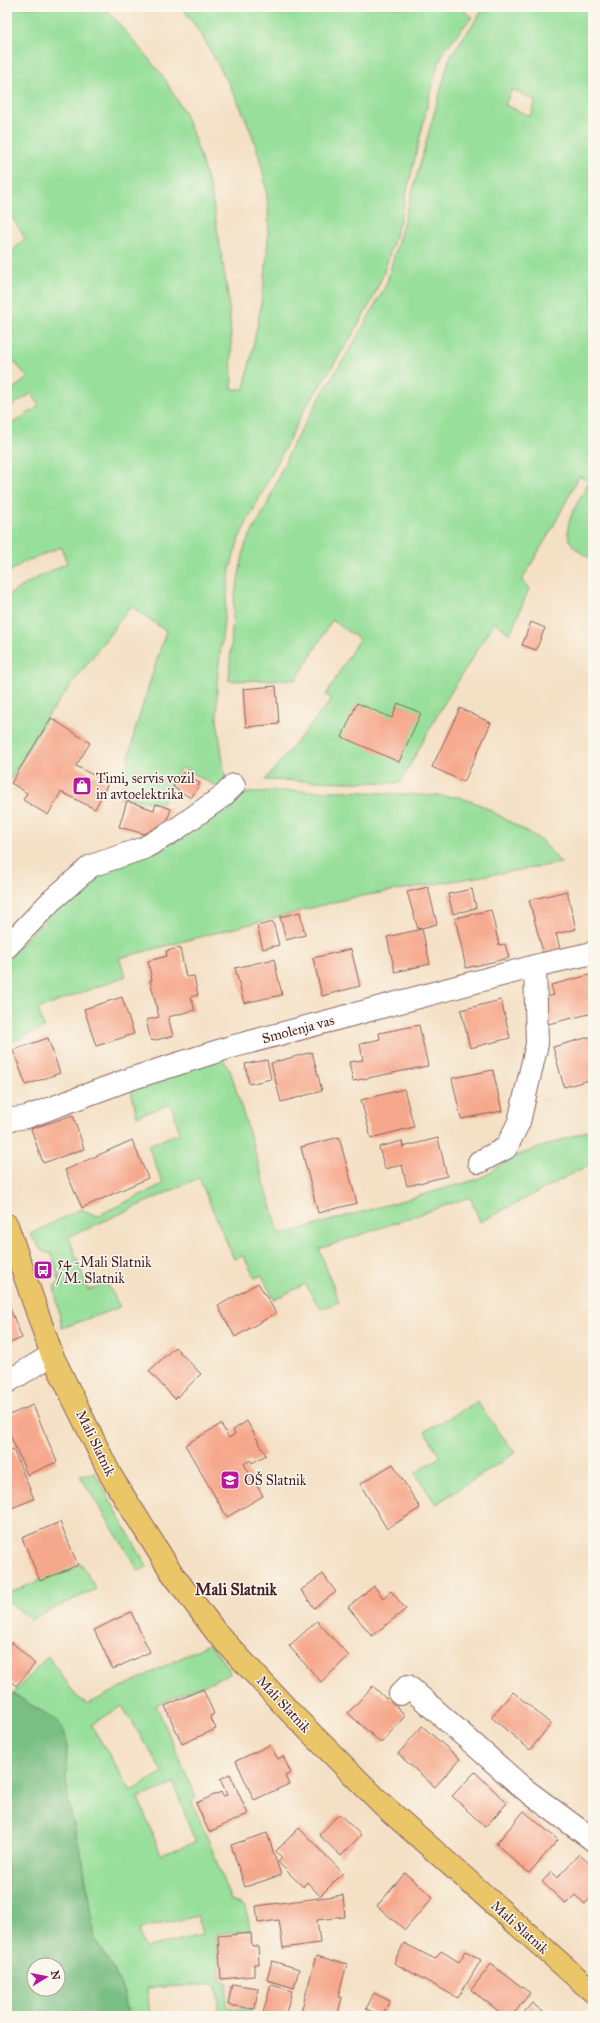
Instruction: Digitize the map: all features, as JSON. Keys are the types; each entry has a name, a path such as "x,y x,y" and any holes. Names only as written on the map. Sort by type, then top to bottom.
{"main road":[{"name":"Mali Slatnik","path":"7,1225 52,1355 111,1476 172,1574 216,1632 290,1712 384,1806 593,1992"}],"street":[{"path":"7,947 51,901 91,866 144,848 175,830 223,796 234,785"},
{"name":"Smolenja vas","path":"7,1120 27,1116 130,1079 231,1047 535,966 593,953"},
{"path":"479,1162 506,1148 519,1122 537,1044 535,966"},
{"path":"7,1382 52,1355"},
{"path":"400,1694 408,1686 523,1788 593,1840"}],"green space":[{"path":"7,7 105,7 163,76 185,114 211,191 228,295 231,334 232,389 244,389 265,277 268,239 268,209 265,185 262,166 250,130 235,95 196,27 182,7 459,7 472,17 445,49 435,73 402,213 384,272 371,302 352,336 304,410 239,538 230,569 217,681 217,720 226,782 221,789 181,767 162,803 120,798 135,730 166,631 131,606 47,717 11,779 7,781 7,596 31,581 67,563 61,547 22,563 7,574 7,427 39,406 32,393 7,409 7,393 28,378 7,353 7,256 25,238 7,210"},
{"path":"485,7 593,7 593,554 590,558 578,550 571,542 568,533 572,513 589,481 579,476 554,525 522,580 529,589 510,634 495,622 443,705 400,783 265,780 332,699 326,695 359,639 332,620 297,679 229,681 234,600 245,545 266,507 291,448 323,392 357,338 386,285 450,57","holes":["512,89 536,101 530,116 505,105"]},
{"path":"271,791 344,791 459,797 481,805 541,840 561,863 350,898 119,958 126,976 38,1009 44,1028 7,1044 7,959 41,923 96,874 237,794"},
{"path":"221,1057 230,1070 280,1235 475,1180 486,1175 510,1158 593,1129 593,1163 480,1222 470,1197 319,1249 339,1302 321,1309 305,1284 274,1300 262,1275 255,1278 243,1256 234,1259 199,1178 69,1237 88,1290 107,1283 120,1307 62,1328 54,1286 60,1283 52,1254 42,1251 30,1234 81,1209 97,1216 163,1184 148,1145 180,1133 171,1104 137,1116 131,1091 135,1084"},
{"path":"477,1402 515,1453 436,1504 415,1473 440,1457 425,1431"},
{"path":"95,1473 147,1567 139,1571 80,1476"},
{"path":"81,1563 96,1589 31,1619 7,1600 7,1594"},
{"path":"209,1644 228,1667 230,1674 156,1705 196,1797 192,1802 210,1844 231,1901 246,1906 250,1930 216,1934 220,1980 227,1982 226,2007 251,2011 250,2016 216,2016 219,2015 217,1984 147,1988 150,2016 128,2016 124,1993 114,1970 95,1940 83,1862 69,1806 66,1780 67,1747 13,1694 48,1656 77,1697 88,1704","holes":["122,1706 163,1772 131,1791 91,1725","174,1784 195,1842 161,1855 138,1798","198,1916 202,1935 144,1948 139,1929"]},
{"path":"7,1690 56,1720 65,1733 67,1747 66,1780 69,1806 83,1862 95,1940 114,1970 124,1993 128,2016 7,2016"}],"building":[{"path":"531,622 545,628 536,650 522,645"},
{"path":"276,686 279,724 246,727 243,689"},
{"path":"357,703 392,718 398,703 421,713 399,762 342,737"},
{"path":"460,708 491,723 464,782 432,767"},
{"path":"51,718 90,743 76,766 108,783 95,809 61,792 48,815 23,800 27,793 11,783"},
{"path":"183,772 200,783 191,798 173,787"},
{"path":"127,801 154,810 156,804 171,809 162,835 152,836 119,827"},
{"path":"428,887 437,924 418,929 407,892"},
{"path":"472,889 476,908 453,914 448,894"},
{"path":"567,891 576,929 556,934 561,952 544,956 529,900"},
{"path":"491,910 499,945 505,944 509,958 466,968 455,918"},
{"path":"300,912 305,935 286,940 280,917"},
{"path":"273,922 279,945 263,949 257,926"},
{"path":"422,929 430,964 395,972 387,937"},
{"path":"180,948 186,977 194,976 198,995 191,997 195,1010 168,1017 173,1036 151,1041 146,1020 159,1017 150,980 152,980 148,961 167,956 166,951"},
{"path":"351,949 360,986 322,996 313,958"},
{"path":"274,959 282,995 244,1003 235,968"},
{"path":"593,974 593,1013 548,1024 541,998 554,995 551,985"},
{"path":"122,997 134,1034 96,1046 84,1009"},
{"path":"501,1000 510,1038 470,1048 461,1010"},
{"path":"419,1025 428,1066 353,1081 349,1062 363,1060 360,1044 380,1039 379,1033"},
{"path":"593,1036 593,1079 564,1087 553,1047"},
{"path":"48,1038 60,1073 26,1085 13,1050"},
{"path":"312,1052 322,1091 281,1102 271,1063"},
{"path":"267,1060 271,1079 249,1084 245,1064"},
{"path":"493,1070 502,1111 461,1119 452,1078"},
{"path":"404,1089 414,1127 371,1138 361,1100"},
{"path":"73,1115 84,1149 43,1163 31,1129"},
{"path":"339,1137 357,1203 318,1213 301,1147"},
{"path":"438,1138 447,1176 407,1186 402,1165 385,1169 379,1147 402,1141 403,1147"},
{"path":"132,1140 148,1178 82,1208 65,1170"},
{"path":"258,1283 276,1313 235,1337 218,1306"},
{"path":"7,1301 22,1338 7,1344"},
{"path":"175,1347 201,1374 175,1399 149,1371"},
{"path":"33,1405 57,1462 27,1475 7,1427 7,1416"},
{"name":"OŠ Slatnik","path":"247,1421 266,1455 252,1463 250,1460 244,1464 263,1496 227,1517 185,1445 221,1424 229,1438 235,1434 233,1430"},
{"path":"13,1449 34,1499 7,1510 7,1452"},
{"path":"393,1464 420,1508 387,1529 360,1484"},
{"path":"60,1522 78,1565 40,1581 22,1538"},
{"path":"323,1574 336,1592 314,1608 301,1590"},
{"path":"374,1586 383,1598 391,1591 406,1609 372,1636 348,1607"},
{"path":"131,1612 150,1652 113,1669 94,1630"},
{"path":"317,1621 349,1656 321,1682 289,1646"},
{"path":"12,1642 35,1664 16,1686 7,1678 7,1647"},
{"path":"373,1686 386,1699 390,1695 400,1703 396,1707 405,1716 381,1743 348,1713"},
{"path":"203,1689 214,1714 210,1716 216,1729 182,1744 165,1706"},
{"path":"513,1692 551,1724 530,1750 491,1717"},
{"path":"422,1726 460,1759 435,1787 398,1754"},
{"path":"270,1745 278,1759 283,1756 291,1773 285,1776 289,1784 254,1800 236,1761"},
{"path":"475,1772 507,1803 485,1827 452,1796"},
{"path":"230,1774 248,1814 209,1832 196,1803 221,1792 223,1796 227,1795 220,1779"},
{"path":"524,1811 558,1840 529,1873 496,1844"},
{"path":"339,1814 361,1835 341,1856 319,1835"},
{"path":"299,1828 343,1873 320,1896 307,1882 303,1887 278,1862 282,1858 276,1851"},
{"path":"267,1833 281,1875 245,1887 231,1845"},
{"path":"579,1854 593,1867 593,1895 585,1904 575,1895 566,1904 542,1882 551,1872 557,1878"},
{"path":"405,1873 433,1897 405,1930 377,1906"},
{"path":"343,1895 345,1917 317,1920 320,1943 283,1948 279,1920 258,1923 256,1906"},
{"path":"251,1933 252,1946 258,1946 259,1964 254,1964 254,1976 221,1979 218,1936"},
{"path":"404,1943 435,1959 441,1951 459,1962 466,1951 481,1960 458,1998 394,1963"},
{"path":"316,1956 347,1964 338,1997 342,1998 337,2016 300,2016"},
{"path":"272,1961 299,1969 294,1988 267,1980"},
{"path":"491,1964 530,1993 512,2016 505,2016 471,1990"},
{"path":"232,1984 258,1988 255,2009 228,2005"},
{"path":"271,1985 292,1991 285,2016 262,2016"},
{"path":"374,1993 390,2001 382,2016 366,2009"},
{"path":"532,2003 548,2016 521,2016"}],"place":[{"name":"Timi, servis vozil in avtoelektrika","path":"82,786"},
{"name":"54 ~Mali Slatnik / M. Slatnik","path":"43,1270"},
{"name":"OŠ Slatnik","path":"230,1480"}],"district":[{"name":"Mali Slatnik","path":"236,1589"}]}
